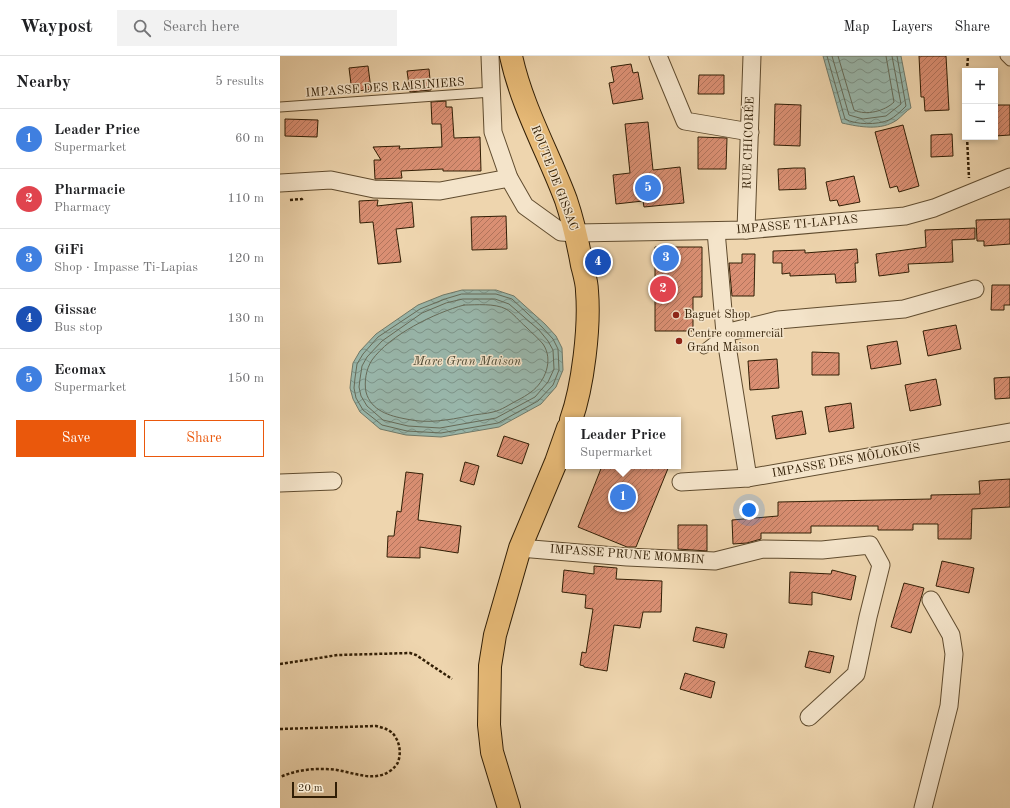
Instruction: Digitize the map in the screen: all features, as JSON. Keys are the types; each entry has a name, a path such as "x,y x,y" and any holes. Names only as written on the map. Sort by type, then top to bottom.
{"main road":[{"name":"ROUTE DE GISSAC","path":"511,56 515,75 565,200 576,233 587,290 588,311 584,356 572,417"},
{"path":"508,808 492,752 489,698 490,666 495,635 520,548 565,436"}],"street":[{"name":"IMPASSE TI-LAPIAS","path":"490,56 493,132 509,178 524,206 561,232 746,230 905,216 934,208 1010,177"},
{"path":"658,56 685,121 750,132"},
{"name":"RUE CHICORÉE","path":"746,230 752,56"},
{"path":"280,183 331,180 374,189 440,191 509,178"},
{"path":"716,231 725,334 748,478"},
{"path":"725,334 778,320 904,309 975,289"},
{"name":"IMPASSE DES MÔLOKOÏS","path":"681,482 748,478 1010,432"},
{"path":"280,483 333,481"},
{"name":"IMPASSE PRUNE MOMBIN","path":"520,548 627,557 715,561 763,549 822,550 870,544 881,565 856,674 808,717"},
{"path":"923,808 949,706 954,654 951,635 931,600"}],"lane":[{"path":"1005,56 1010,61"},
{"name":"IMPASSE DES RAISINIERS","path":"280,107 492,92"},
{"path":"704,349 725,334"}],"path":[{"path":"967,68 968,56"},
{"path":"967,140 969,194"},
{"path":"280,664 338,655 410,653 416,655 452,679"},
{"path":"280,729 376,726 390,730 396,737 400,755 397,764 392,770 380,775 366,777 339,771 317,769 291,773 280,777"}],"water":[{"path":"823,56 901,56 911,108 897,120 884,126 863,127 842,123"},
{"name":"Mare Gran Maison","path":"462,290 496,290 514,296 545,324 556,336 562,348 563,370 556,387 541,404 499,427 441,437 406,435 380,429 360,412 353,399 350,388 353,363 360,351 376,334 418,305 443,295"}],"building":[{"path":"919,56 946,56 949,110 925,111 924,97 921,97"},
{"path":"631,64 633,73 638,72 643,99 613,104 609,83 614,82 611,67"},
{"path":"368,66 371,89 352,92 349,68"},
{"path":"429,69 431,90 410,92 407,71"},
{"path":"699,75 724,75 724,94 698,94"},
{"path":"446,101 446,107 452,107 454,138 480,137 481,171 443,171 443,169 401,171 402,178 375,179 374,160 381,160 373,147 400,146 399,149 442,147 441,124 432,124 431,102"},
{"path":"775,104 801,105 800,146 774,145"},
{"path":"998,105 1010,105 1010,135 998,136"},
{"path":"285,119 318,120 317,137 285,136"},
{"path":"648,122 653,170 680,167 684,203 644,207 643,201 616,204 613,175 630,173 625,124"},
{"path":"903,125 919,186 899,192 897,186 890,188 875,132"},
{"path":"952,134 953,156 931,157 931,135"},
{"path":"698,137 727,138 726,169 698,169"},
{"path":"805,168 806,189 779,190 778,169"},
{"path":"854,176 860,202 839,206 837,200 830,201 826,182"},
{"path":"378,200 377,206 412,202 414,227 396,229 401,262 378,264 373,222 360,223 359,201"},
{"path":"506,216 507,249 472,250 471,217"},
{"path":"1010,219 1010,244 984,246 984,241 977,241 976,220"},
{"path":"975,228 975,239 952,240 953,262 908,264 909,272 879,276 876,254 926,247 925,230"},
{"path":"655,247 702,247 702,297 693,297 693,331 655,331"},
{"path":"857,249 858,263 855,263 856,282 836,283 835,274 790,276 790,273 782,274 782,263 773,263 773,251 805,250 805,253"},
{"path":"742,254 755,254 754,296 732,296 729,263 742,263"},
{"path":"992,285 1010,285 1010,305 1004,305 1004,310 991,310"},
{"path":"956,325 961,349 928,356 923,331"},
{"path":"897,341 901,364 871,369 867,346"},
{"path":"812,352 839,353 839,375 812,375"},
{"path":"777,359 779,388 750,390 748,361"},
{"path":"1010,377 1010,398 995,399 994,378"},
{"path":"936,379 941,405 910,411 905,385"},
{"path":"851,403 854,428 829,432 825,407"},
{"path":"802,411 806,434 776,439 772,416"},
{"path":"504,436 529,444 522,464 497,456"},
{"path":"465,462 479,466 474,485 460,481"},
{"path":"601,469 668,469 636,547 627,547 578,527"},
{"path":"406,472 423,474 418,520 461,526 458,553 420,547 420,558 387,557 388,536 394,536 397,511 401,512"},
{"path":"1010,479 1010,507 972,509 971,539 938,539 938,524 913,524 913,530 878,530 878,526 811,526 811,533 761,533 761,539 747,543 733,544 732,520 778,516 778,502 931,499 931,495 980,494 979,481"},
{"path":"678,525 707,525 707,551 678,549"},
{"path":"942,561 974,568 969,593 936,586"},
{"path":"594,566 617,568 616,579 662,581 661,612 643,612 640,628 614,625 607,671 580,665 582,652 586,653 593,609 585,608 586,595 562,592 564,570 594,574"},
{"path":"832,570 856,576 851,600 812,592 812,605 789,603 790,572 831,574"},
{"path":"904,583 924,588 911,633 891,627"},
{"path":"696,627 727,634 724,648 693,641"},
{"path":"809,651 834,656 830,673 805,667"},
{"path":"685,673 715,682 711,698 680,689"}],"place":[{"name":"Ecomax","path":"648,188"},
{"name":"GiFi","path":"666,258"},
{"name":"Gissac","path":"598,262"},
{"name":"Pharmacie","path":"663,289"},
{"name":"Baguet Shop","path":"676,315"},
{"name":"Centre commercial Grand Maison","path":"679,341"},
{"name":"Leader Price","path":"623,497"}]}
